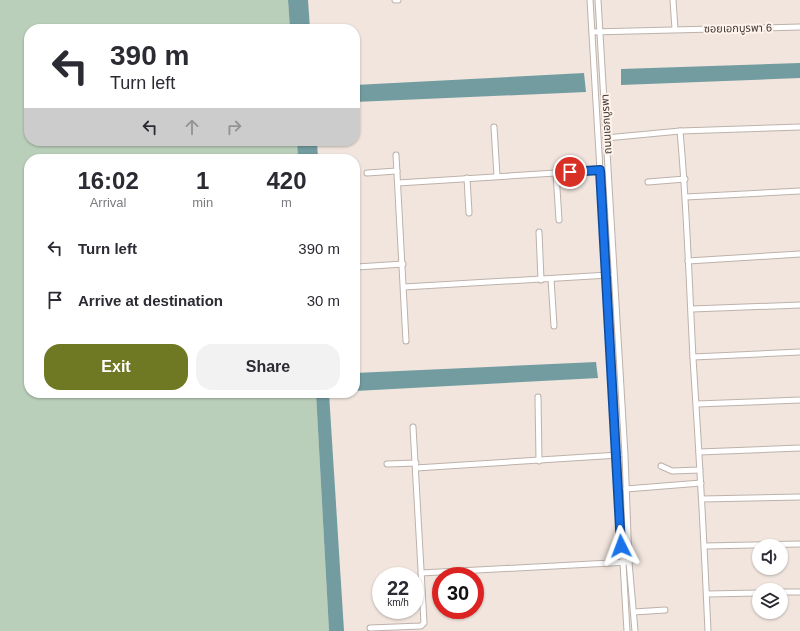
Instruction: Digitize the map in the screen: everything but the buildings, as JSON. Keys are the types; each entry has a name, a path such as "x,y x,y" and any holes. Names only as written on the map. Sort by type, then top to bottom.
{"street":[{"name":"ถนนเอกบูรพา","path":"590,0 621,562 627,631"},
{"name":"ถนนเอกบูรพา","path":"598,0 635,631"},
{"path":"673,0 675,29"},
{"name":"ซอยเอกบูรพา 6","path":"592,32 800,27"},
{"path":"494,127 497,176"},
{"path":"606,138 680,131 800,127"},
{"path":"680,131 685,179 693,357 705,546 708,631"},
{"path":"396,155 406,341"},
{"path":"398,183 556,172 608,170"},
{"path":"367,173 398,172"},
{"path":"556,172 559,220"},
{"path":"467,178 469,212"},
{"path":"648,182 685,179"},
{"path":"686,197 800,191"},
{"path":"539,232 541,280"},
{"path":"688,261 800,254"},
{"path":"360,267 403,264"},
{"path":"404,287 614,275"},
{"path":"551,279 554,326"},
{"path":"692,309 800,305"},
{"path":"693,357 800,352"},
{"path":"538,397 539,461"},
{"path":"697,404 800,400"},
{"path":"413,428 421,567"},
{"path":"700,452 800,448"},
{"path":"387,464 416,465 539,461 625,455"},
{"path":"661,466 672,471 700,470"},
{"path":"626,489 701,483"},
{"path":"702,500 800,497"},
{"path":"705,546 800,544"},
{"path":"424,573 630,562"},
{"path":"788,592 800,592"},
{"path":"707,594 752,593"},
{"path":"370,628 423,625 425,621 424,609"},
{"path":"634,612 665,610"}],"green space":[{"path":"0,0 288,0 290,24 24,24 24,146 297,146 298,154 24,154 24,398 316,398 329,631 0,631"}],"water":[{"path":"288,0 308,0 310,24 290,24"},
{"path":"800,63 800,78 621,85 621,69"},
{"path":"584,73 586,92 360,102 360,85"},
{"path":"297,146 317,146 318,154 298,154"},
{"path":"596,362 598,378 360,391 360,373"},
{"path":"316,398 329,398 344,631 329,631"}],"route":[{"path":"570,172 600,170 621,546"}]}
